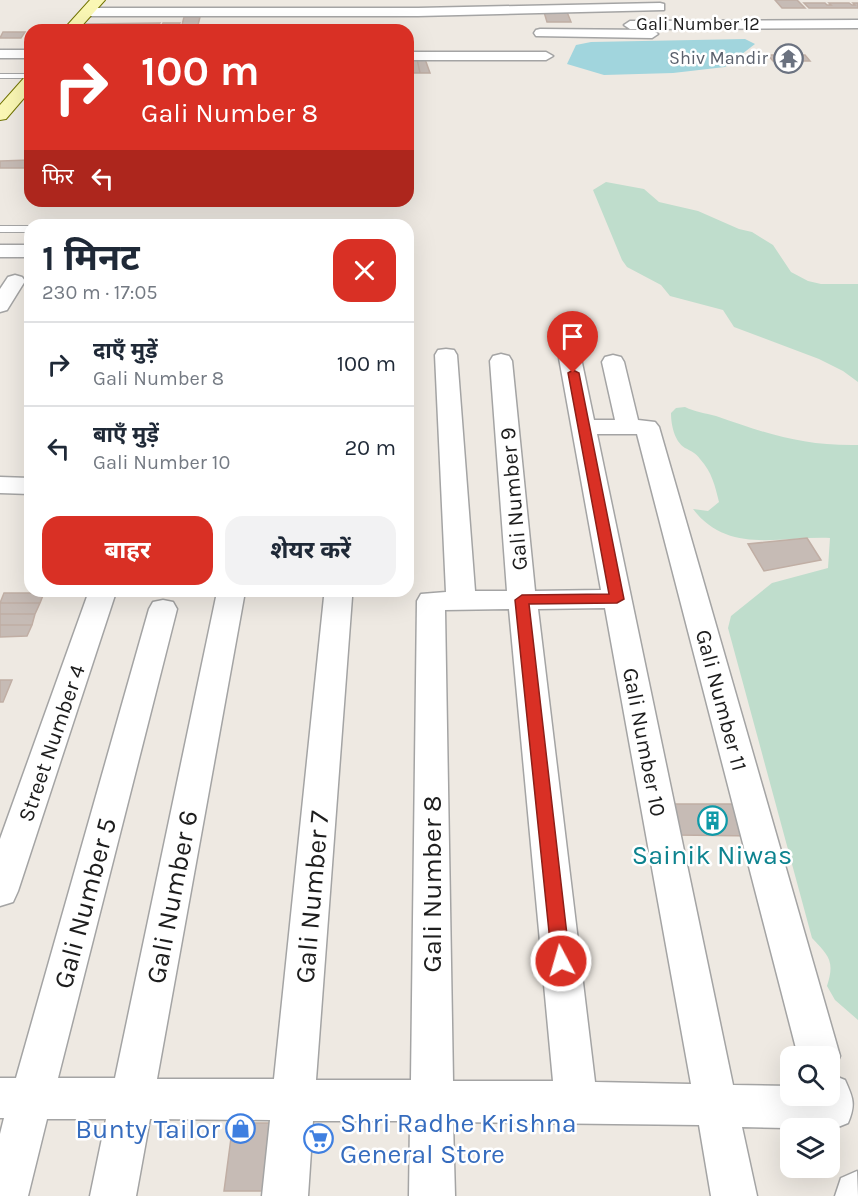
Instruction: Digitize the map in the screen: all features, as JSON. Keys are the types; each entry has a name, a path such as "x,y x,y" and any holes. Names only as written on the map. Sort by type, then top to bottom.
{"street":[{"path":"76,24 98,0"},
{"path":"218,3 299,9 389,10 418,17 447,10 475,16 488,5 504,16 516,5 535,10 557,10 560,4 659,8 716,16"},
{"path":"88,12 251,17 299,9 323,17 355,17 389,10"},
{"path":"414,56 443,56 480,50 509,50 549,59 535,10"},
{"name":"Gali Number 12","path":"539,29 858,24"},
{"path":"539,29 741,33"},
{"path":"443,40 443,56"},
{"path":"0,54 24,54"},
{"path":"1,113 24,88"},
{"path":"0,251 24,251"},
{"path":"0,306 15,281"},
{"path":"446,355 461,601"},
{"name":"Gali Number 10","path":"570,358 734,1196"},
{"name":"Gali Number 9","path":"501,361 522,600 576,1102"},
{"path":"584,426 628,426 613,362"},
{"name":"Gali Number 11","path":"628,426 647,427 816,1046"},
{"path":"0,485 24,486"},
{"name":"Street Number 4","path":"0,891 100,597"},
{"name":"Gali Number 6","path":"113,1196 230,597"},
{"name":"Gali Number 7","path":"285,1196 338,597"},
{"name":"Gali Number 8","path":"432,1196 431,601 617,599"},
{"name":"Gali Number 5","path":"5,1196 17,1098 163,609"},
{"path":"17,1098 717,1105 780,1103"}],"lane":[{"path":"0,76 24,76"},
{"path":"0,229 24,229"}],"green space":[{"path":"606,182 644,189 659,202 698,211 739,229 752,232 773,245 791,272 808,281 821,284 858,284 858,382 843,371 819,359 734,327 723,310 670,296 661,285 627,267 593,190"},
{"path":"685,407 786,438 838,445 858,445 858,1020 835,1000 827,986 830,970 829,959 812,938 728,628 731,616 772,583 828,568 830,538 756,540 739,538 722,533 707,523 693,509 708,511 719,502 707,469 693,452 681,445 676,437 671,413 676,408"}],"water":[{"path":"745,39 755,44 725,67 673,73 604,75 567,64 576,45 591,42"}],"building":[{"path":"775,0 797,0 805,8 782,8"},
{"path":"804,3 855,5 853,3 858,3 858,8 809,8"},
{"path":"544,12 567,12 571,22 547,22"},
{"path":"184,17 200,17 198,24 182,24"},
{"path":"160,23 159,24 85,24"},
{"path":"3,32 24,32 21,38 0,38"},
{"name":"Shiv Mandir","path":"768,55 805,55 810,61 773,61"},
{"path":"414,59 417,59 420,73 414,73"},
{"path":"417,59 425,59 430,73 420,73"},
{"path":"24,160 24,168 0,168 0,161"},
{"path":"807,538 821,560 764,571 748,544"},
{"path":"4,593 24,593 24,597 42,597 40,603 0,603"},
{"path":"0,603 40,603 35,614 0,614"},
{"path":"0,614 35,614 32,625 0,625"},
{"path":"0,625 32,625 27,636 0,637"},
{"path":"0,680 12,680 3,702 0,702"},
{"name":"Sainik Niwas","path":"671,804 747,804 755,836 677,835"},
{"path":"233,1123 274,1123 266,1191 224,1191"}],"place":[{"name":"Shiv Mandir","path":"789,58"},
{"name":"Sainik Niwas","path":"712,820"},
{"name":"Bunty Tailor","path":"241,1129"},
{"name":"Shri Radhe Krishna General Store","path":"319,1139"}],"route":[{"path":"561,961 522,600 617,599 573,373"}]}
